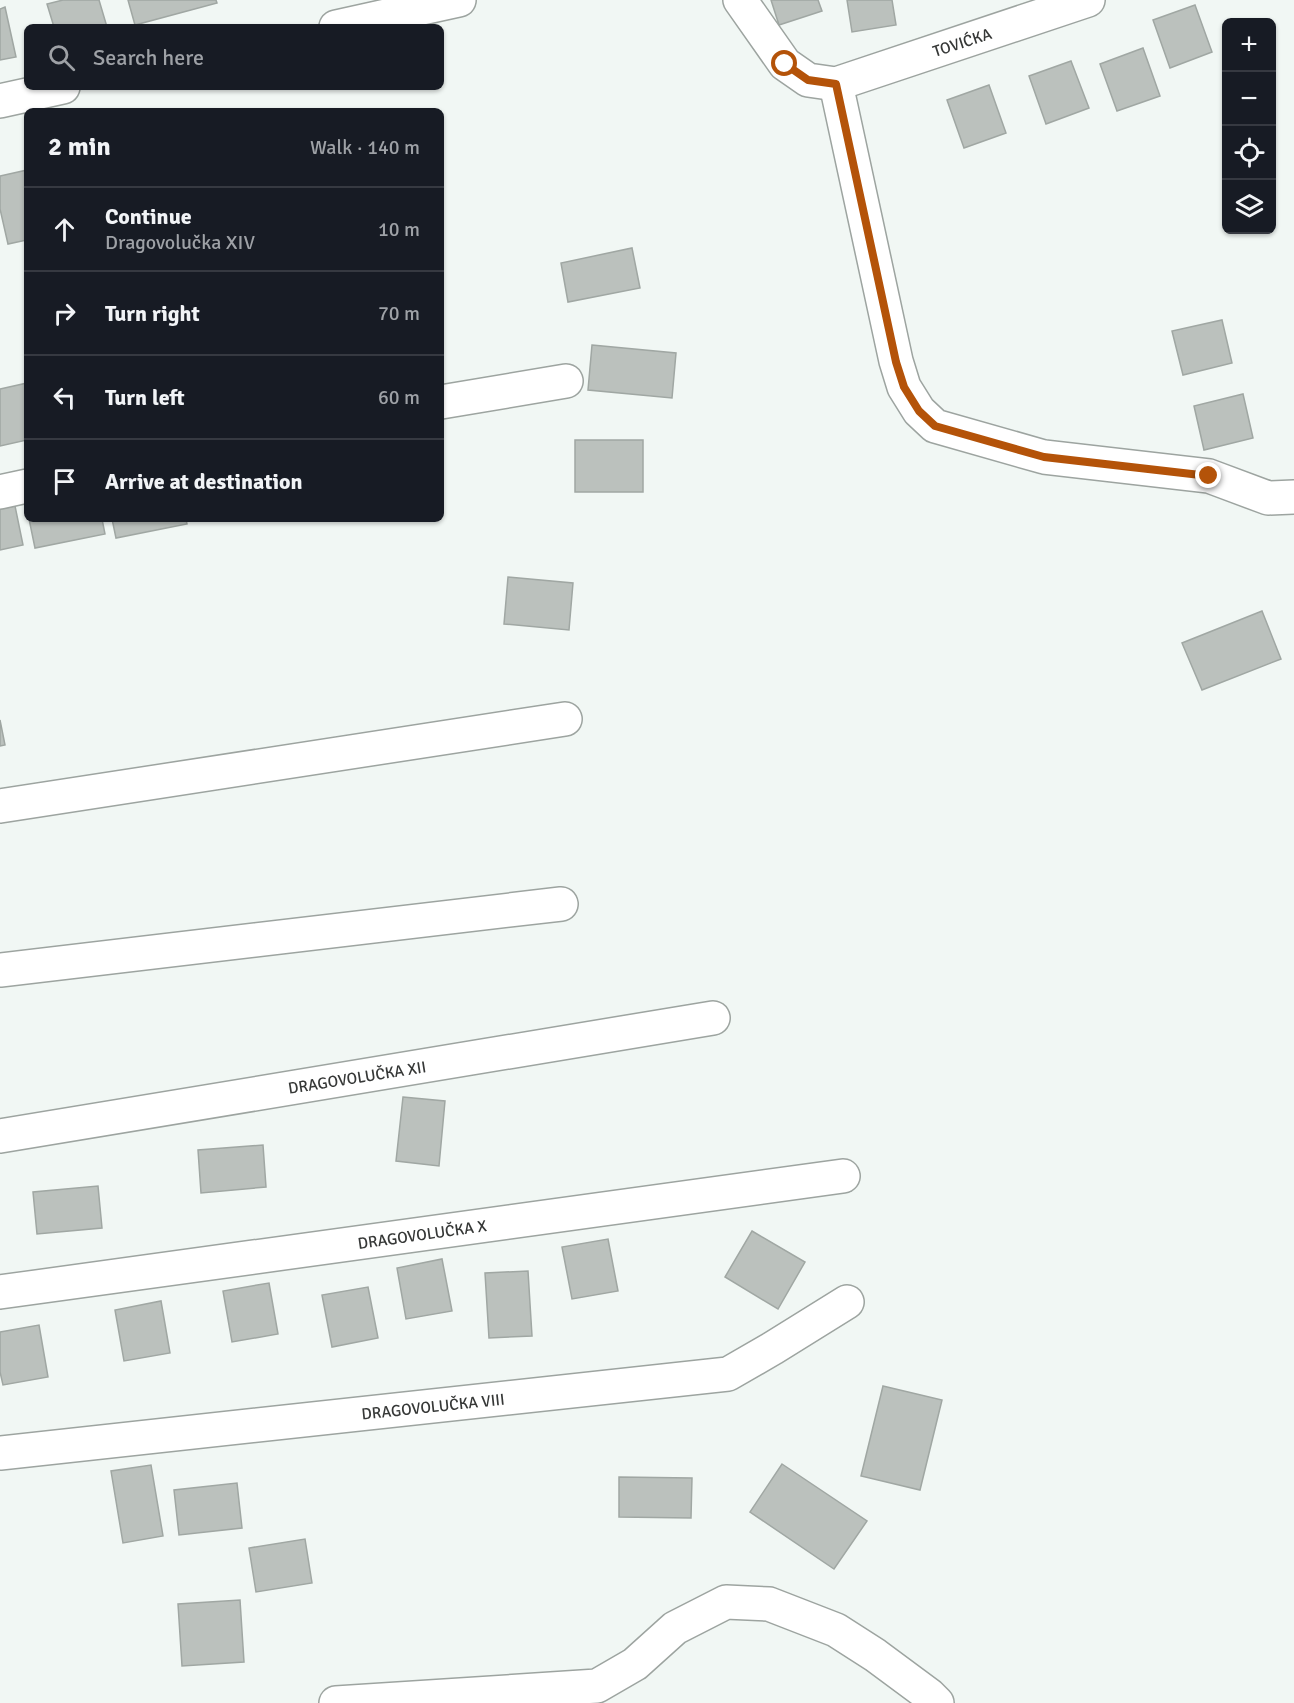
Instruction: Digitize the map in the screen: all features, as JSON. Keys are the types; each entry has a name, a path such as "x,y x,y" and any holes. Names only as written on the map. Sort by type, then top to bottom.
{"street":[{"path":"350,24 459,0"},
{"path":"740,0 785,64 808,80 836,84 896,362 904,387 919,411 935,426 1044,457 1209,476 1268,498 1294,497"},
{"name":"TOVIĆKA","path":"836,84 1088,0"},
{"path":"0,101 50,90"},
{"path":"444,401 566,381"},
{"path":"0,492 24,487"},
{"path":"0,806 565,719"},
{"path":"0,970 561,904"},
{"name":"DRAGOVOLUČKA XII","path":"0,1136 713,1018"},
{"name":"DRAGOVOLUČKA X","path":"0,1292 843,1176"},
{"name":"DRAGOVOLUČKA VIII","path":"0,1453 728,1374 847,1302"},
{"path":"336,1703 597,1686 635,1664 675,1628 726,1602 769,1604 836,1630 875,1655 937,1703"}],"building":[{"path":"63,0 99,0 106,24 53,24 47,4"},
{"path":"128,0 216,0 217,3 139,24 135,24"},
{"path":"771,0 818,0 822,11 779,25"},
{"path":"847,0 892,0 896,25 852,32"},
{"path":"1195,5 1212,52 1170,68 1153,20"},
{"path":"5,7 16,57 0,60 0,9"},
{"path":"1143,48 1160,96 1117,111 1100,64"},
{"path":"1071,61 1089,108 1046,124 1029,76"},
{"path":"989,85 1006,133 964,148 947,100"},
{"path":"24,171 24,241 8,244 0,209 0,176"},
{"path":"632,248 640,288 568,302 561,263"},
{"path":"1222,320 1232,363 1183,375 1172,331"},
{"path":"592,345 676,353 672,398 588,390"},
{"path":"24,384 24,441 0,446 0,389"},
{"path":"1243,394 1253,438 1204,450 1194,406"},
{"path":"575,440 643,440 643,492 575,492"},
{"path":"15,506 23,545 0,550 0,509"},
{"path":"30,522 103,522 105,534 35,548"},
{"path":"113,522 187,522 187,524 116,538"},
{"path":"508,577 573,583 569,630 504,624"},
{"path":"1262,611 1281,659 1202,690 1182,643"},
{"path":"0,720 5,745 0,746"},
{"path":"403,1097 445,1101 439,1166 396,1161"},
{"path":"263,1145 266,1187 201,1193 198,1150"},
{"path":"98,1186 102,1228 37,1234 33,1192"},
{"path":"752,1231 805,1262 778,1309 725,1277"},
{"path":"608,1239 618,1291 572,1299 562,1247"},
{"path":"442,1259 452,1311 406,1319 397,1268"},
{"path":"528,1271 532,1336 489,1338 485,1273"},
{"path":"269,1283 278,1334 232,1342 223,1291"},
{"path":"368,1287 378,1338 332,1347 322,1295"},
{"path":"161,1301 170,1353 124,1361 115,1310"},
{"path":"39,1325 48,1377 3,1385 0,1372 0,1332"},
{"path":"883,1386 942,1400 920,1490 861,1476"},
{"path":"782,1464 867,1521 834,1569 750,1512"},
{"path":"151,1465 163,1536 123,1543 111,1471"},
{"path":"619,1477 692,1478 691,1518 619,1517"},
{"path":"237,1483 242,1528 179,1535 174,1490"},
{"path":"305,1539 312,1583 256,1592 249,1548"},
{"path":"240,1600 244,1662 182,1666 178,1604"}],"route":[{"path":"785,64 808,80 836,84 896,362 904,387 919,411 935,426 1044,457 1209,476"}]}
